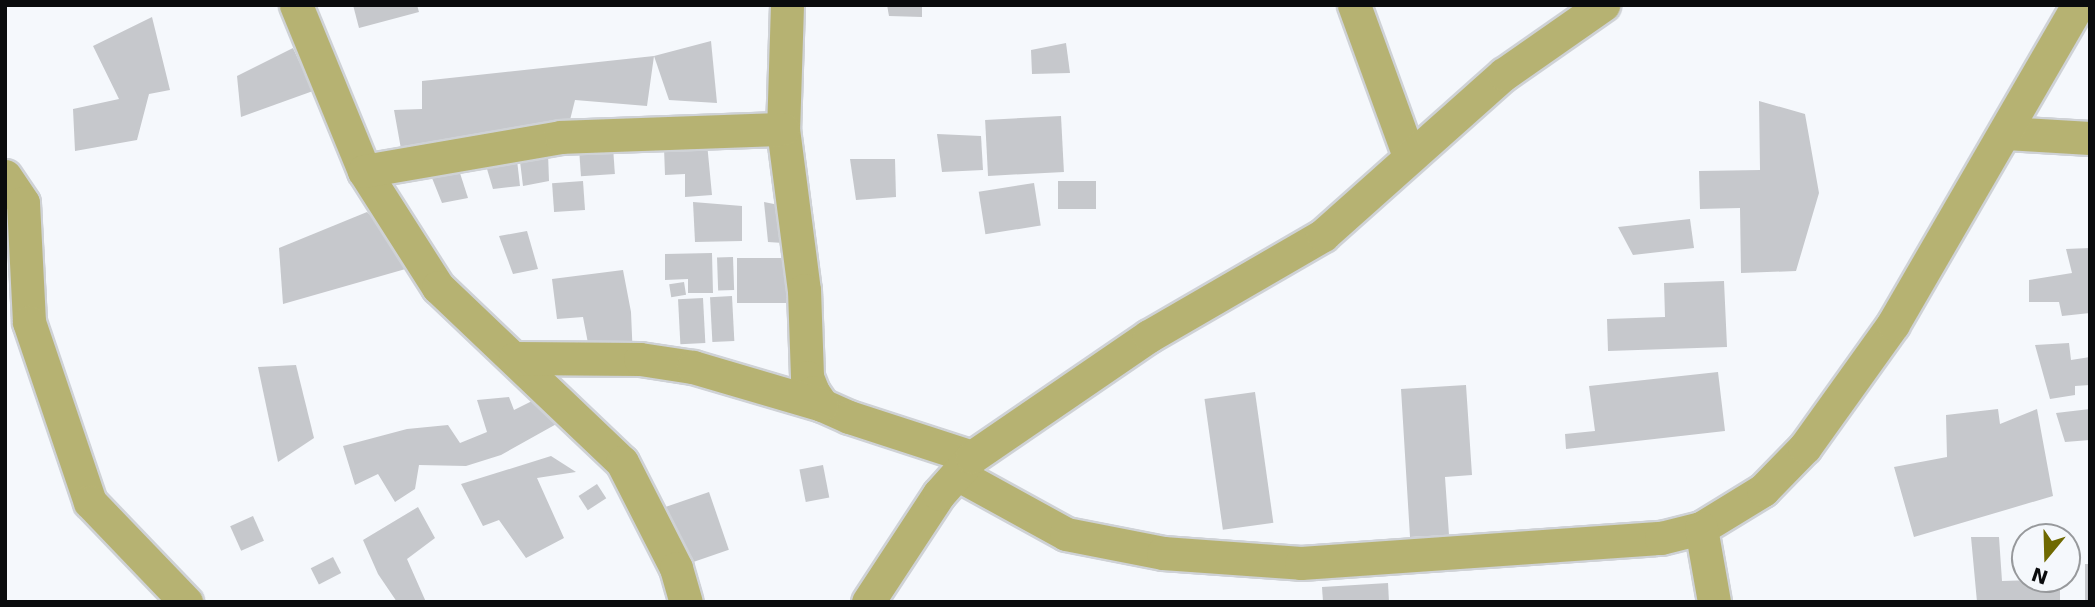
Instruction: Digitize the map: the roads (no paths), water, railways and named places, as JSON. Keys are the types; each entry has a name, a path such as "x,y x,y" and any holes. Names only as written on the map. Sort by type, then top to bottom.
{"street":[{"path":"296,5 364,170 438,287 622,462 676,568 686,602"},
{"path":"787,5 783,129 804,290 807,377 822,405"},
{"path":"1354,5 1409,156"},
{"path":"868,602 965,466 1149,336 1323,235 1504,74 1603,5"},
{"path":"515,358 666,363 822,405 965,466 1066,534 1191,555 1301,563 1661,538 1701,528 1763,490 1805,447 1893,324 2006,134 2078,5"},
{"path":"364,170 561,137 783,129"},
{"path":"2006,134 2090,138"},
{"path":"5,176 23,203 29,322 90,502 186,602"},
{"path":"1701,528 1714,602"}]}
